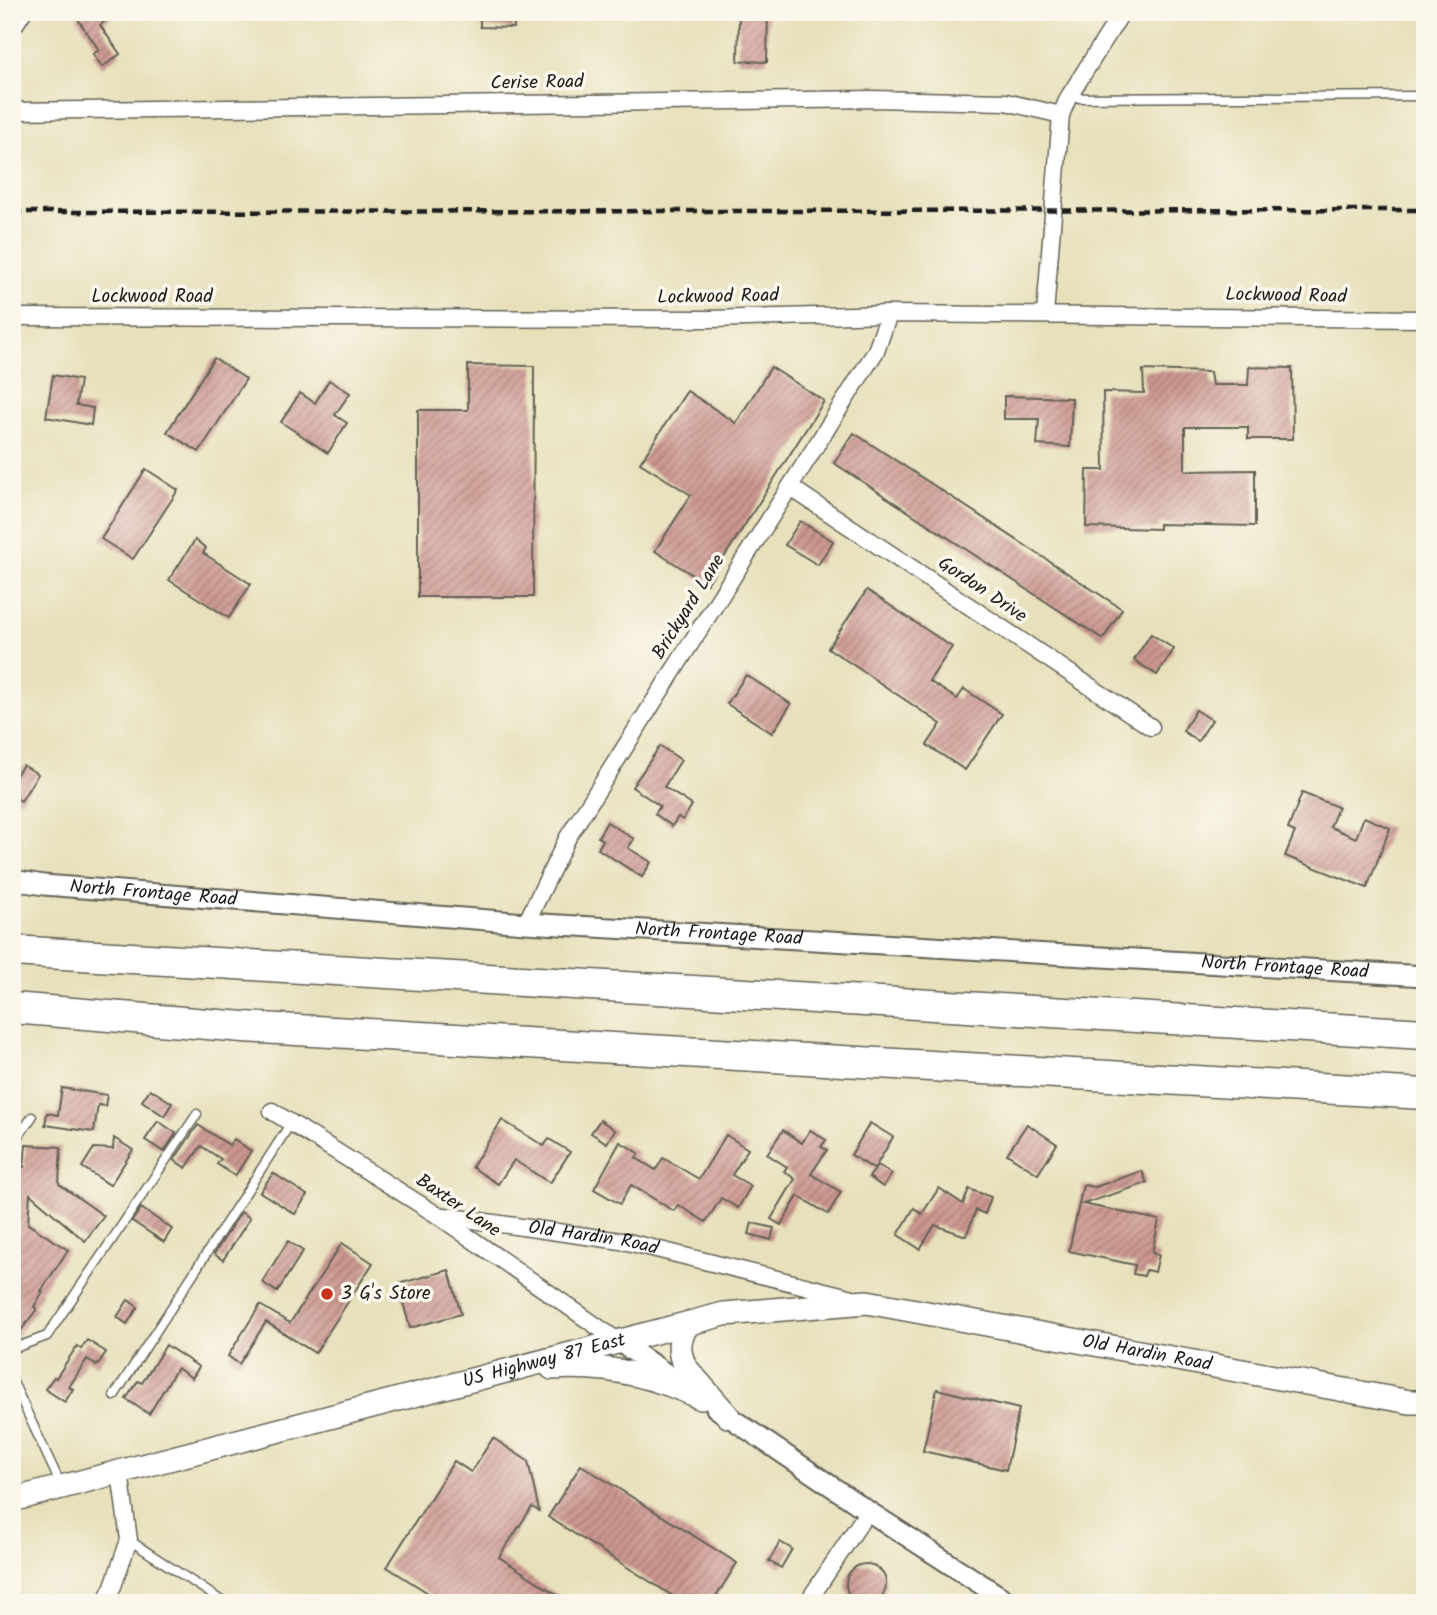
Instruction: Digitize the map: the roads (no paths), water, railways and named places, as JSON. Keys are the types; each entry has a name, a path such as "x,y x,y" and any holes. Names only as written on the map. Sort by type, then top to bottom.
{"highway":[{"path":"12,951 1425,1034"},
{"path":"12,1009 244,1027 1425,1094"},
{"path":"12,1024 244,1027"}],"main road":[{"name":"Old Hardin Road","path":"618,1341 724,1314 867,1302 1410,1402 1425,1402"},
{"path":"688,1324 680,1340 685,1368 728,1416"},
{"name":"US Highway 87 East","path":"12,1500 618,1341"},
{"path":"500,1372 565,1367 611,1369 660,1380 701,1398"}],"street":[{"path":"12,29 23,12"},
{"path":"1045,314 1061,115 1068,98 1122,12"},
{"name":"Cerise Road","path":"12,111 872,99 1006,102 1061,115"},
{"name":"Lockwood Road","path":"12,317 710,319 889,314 1045,314 1425,319"},
{"name":"Brickyard Lane","path":"526,923 568,837 876,351 889,314"},
{"name":"Gordon Drive","path":"789,487 1151,727"},
{"name":"North Frontage Road","path":"12,880 57,886 526,923 1425,976"},
{"name":"Baxter Lane","path":"272,1111 438,1215 618,1341"},
{"name":"Old Hardin Road","path":"438,1215 628,1242 867,1302"},
{"name":"US Highway 87 East","path":"618,1341 868,1511 1010,1603"},
{"path":"105,1603 130,1540 120,1472"},
{"path":"807,1603 868,1511"}],"lane":[{"path":"1068,98 1425,96"},
{"path":"12,1349 47,1336 197,1114"},
{"path":"12,1146 32,1117"},
{"path":"114,1396 291,1123"},
{"path":"12,1380 62,1487"},
{"path":"130,1540 225,1603"}],"railway":[{"path":"12,212 1425,210"}],"place":[{"name":"3 G's Store","path":"327,1294"}]}
